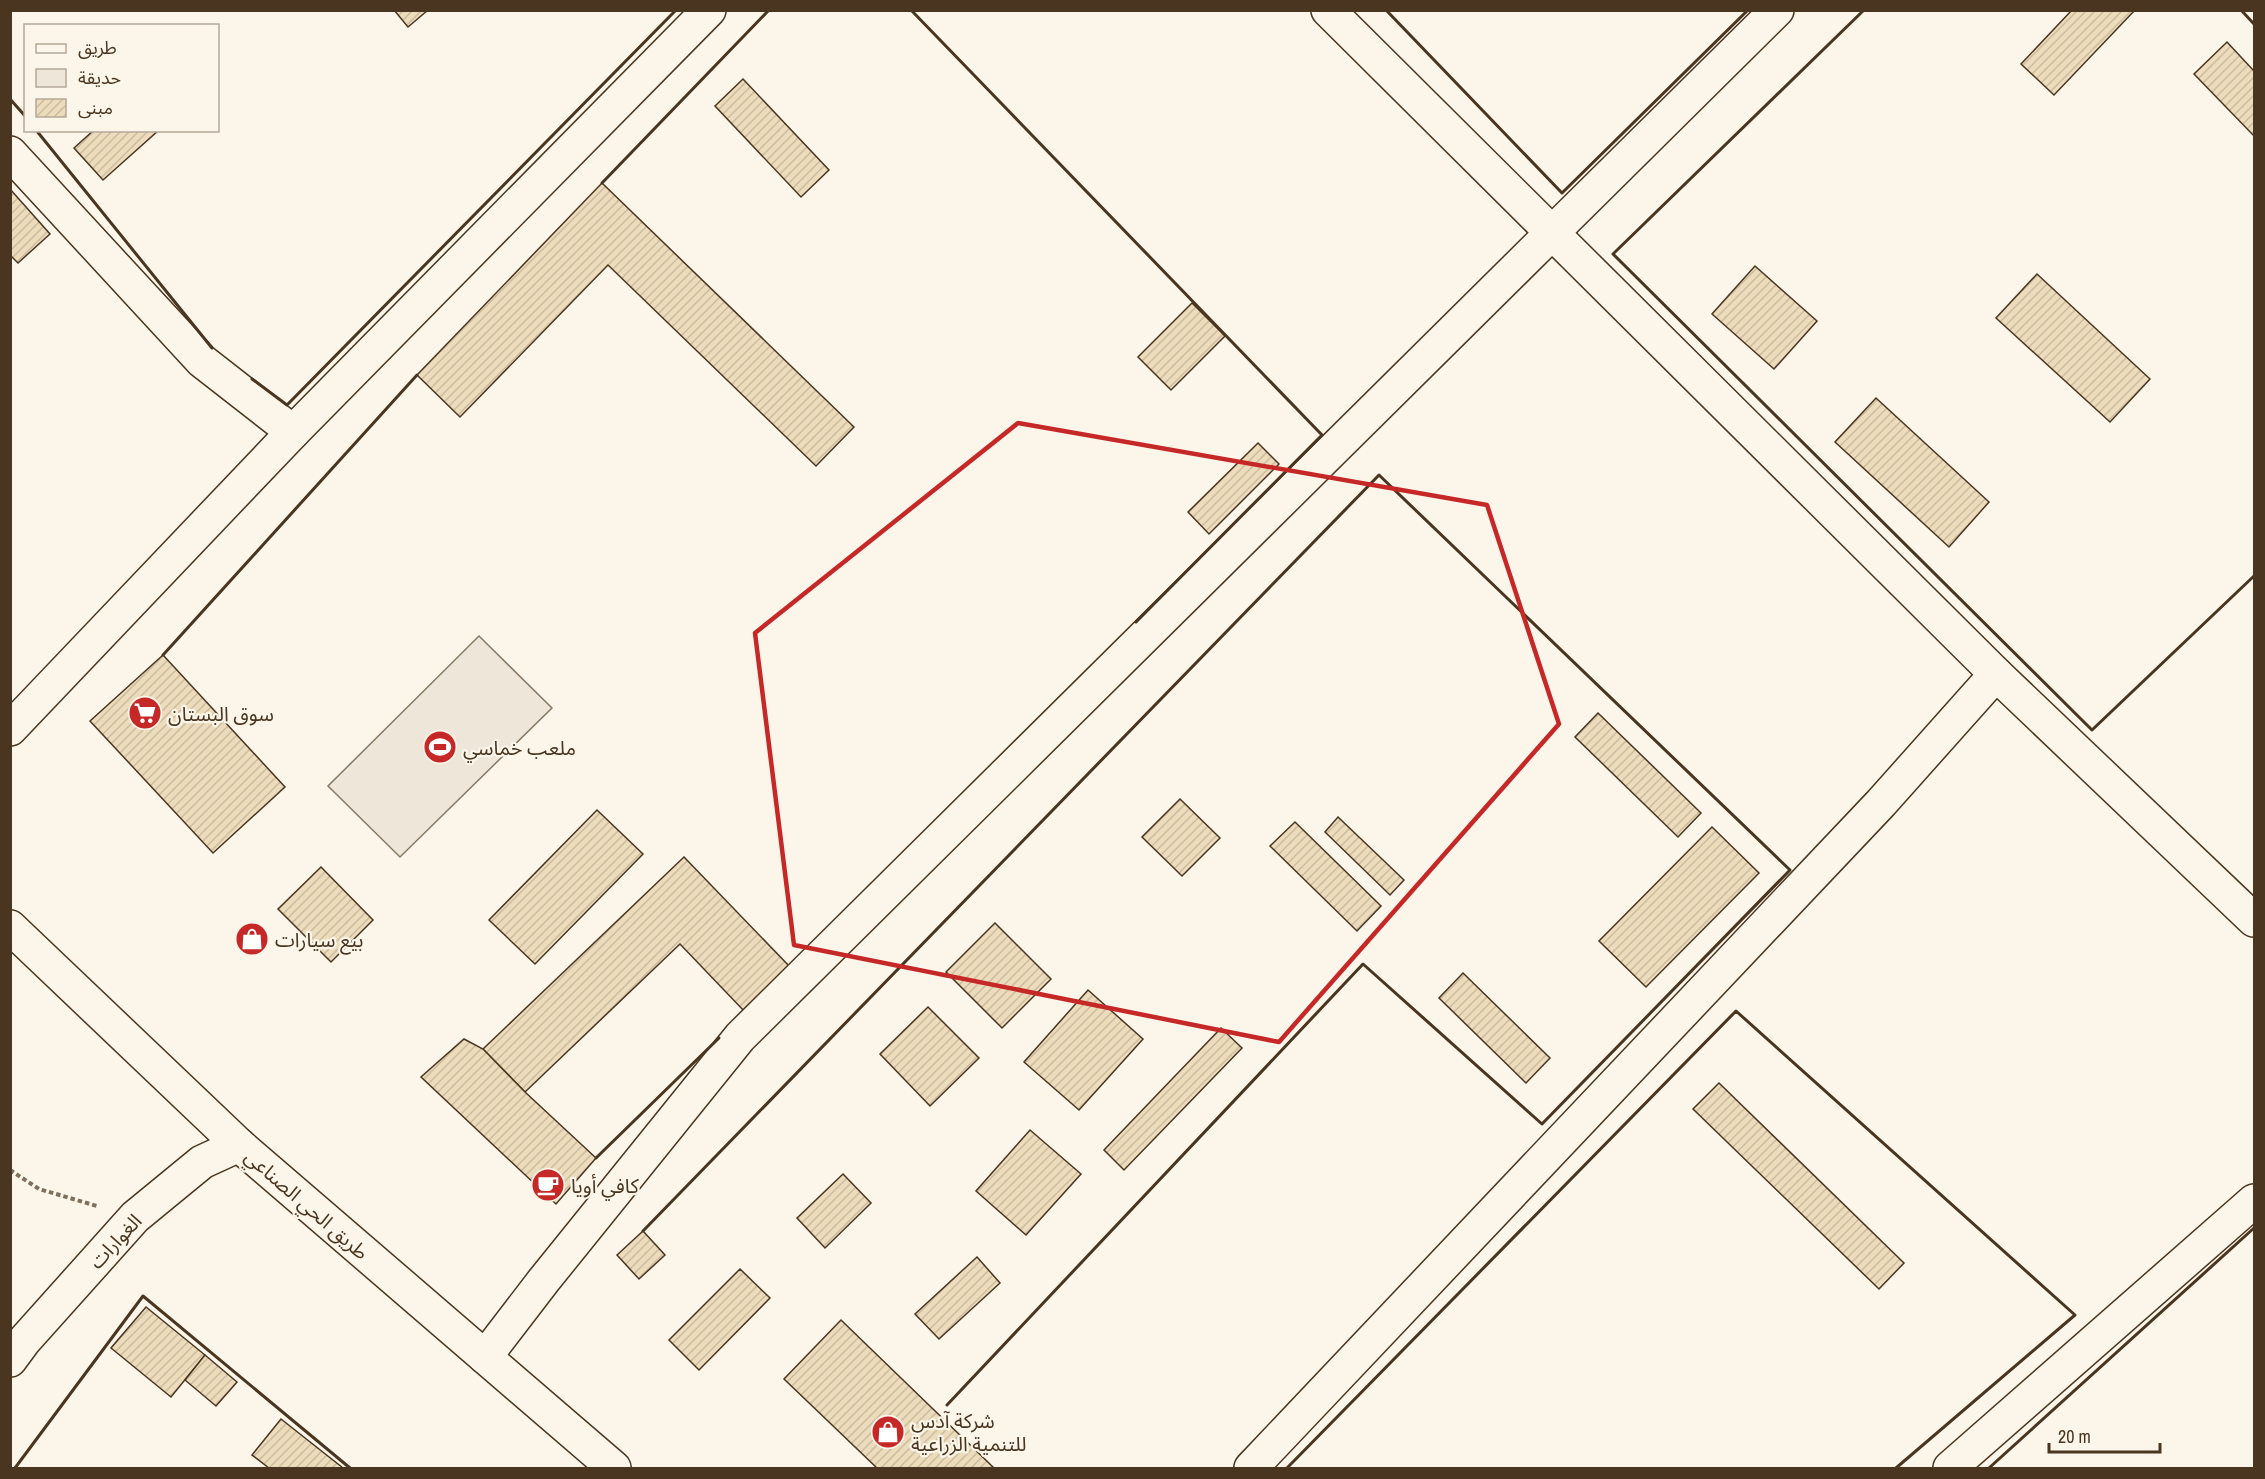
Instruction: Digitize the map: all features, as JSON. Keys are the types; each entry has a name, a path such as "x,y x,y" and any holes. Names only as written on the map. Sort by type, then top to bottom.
{"main road":[{"path":"10,729 293,432 709,10"},
{"path":"1328,10 1996,674 2254,920"},
{"path":"484,1357 740,1037 1777,10"},
{"path":"10,153 202,360 293,432"},
{"path":"1251,1468 1881,803 1996,674"},
{"name":"طريق الحي الصناعي","path":"10,927 239,1145 614,1468"},
{"name":"الغوارات","path":"10,1360 24,1341 135,1217 202,1162 239,1145"},
{"path":"1950,1468 2254,1201"}],"path":[{"path":"10,1170 39,1189 135,1217"}],"highlighted area":[{"path":"1018,423 1487,505 1559,724 1279,1042 794,945 755,633"}],"green space":[{"name":"ملعب خماسي","path":"479,636 552,708 400,857 328,786"}],"building":[{"path":"394,10 428,10 408,27"},
{"path":"2072,10 2135,10 2054,95 2021,64"},
{"path":"2227,42 2254,71 2254,136 2194,74"},
{"path":"743,79 829,170 801,197 715,106"},
{"path":"92,132 157,132 103,180 74,148"},
{"path":"602,183 854,427 816,466 608,265 460,417 417,375"},
{"path":"10,189 50,234 18,263 10,255"},
{"path":"1755,266 1817,321 1774,369 1712,314"},
{"path":"2037,274 2150,379 2110,422 1996,318"},
{"path":"1192,303 1225,336 1171,390 1138,357"},
{"path":"1876,398 1989,502 1949,547 1835,442"},
{"path":"1258,443 1279,464 1209,534 1188,512"},
{"path":"163,655 285,787 213,853 90,721"},
{"path":"1598,713 1701,813 1678,837 1575,737"},
{"path":"1180,799 1220,838 1182,876 1142,837"},
{"path":"597,810 643,854 535,964 489,920"},
{"path":"1338,817 1404,880 1390,895 1325,832"},
{"path":"1295,822 1381,906 1357,931 1270,846"},
{"path":"1712,827 1759,873 1646,987 1599,941"},
{"path":"684,857 791,968 745,1012 680,944 525,1092 483,1049"},
{"path":"321,867 373,920 331,962 278,909"},
{"path":"995,923 1051,979 1002,1028 946,972"},
{"path":"1463,973 1550,1058 1526,1083 1439,998"},
{"path":"1088,990 1143,1039 1079,1110 1024,1062"},
{"path":"928,1007 979,1058 930,1106 880,1054"},
{"path":"1221,1028 1242,1048 1124,1170 1104,1150"},
{"path":"464,1039 483,1049 596,1158 556,1204 421,1077"},
{"path":"1719,1083 1904,1263 1879,1289 1693,1109"},
{"path":"1030,1130 1081,1174 1026,1235 976,1191"},
{"path":"843,1174 871,1203 825,1248 797,1218"},
{"path":"643,1231 665,1255 639,1279 617,1255"},
{"path":"977,1257 1000,1283 939,1339 915,1314"},
{"path":"740,1269 770,1298 699,1370 669,1340"},
{"path":"146,1307 205,1355 171,1397 111,1348"},
{"path":"841,1320 994,1468 877,1468 784,1379"},
{"path":"205,1355 237,1382 216,1406 185,1380"},
{"path":"281,1419 343,1468 269,1468 252,1455"}],"wall":[{"path":"252,379 287,405 676,10"},
{"path":"602,183 769,10"},
{"path":"911,10 1322,435 1136,622"},
{"path":"1386,10 1562,193 1748,10"},
{"path":"1864,10 1613,254 2092,730 2254,576"},
{"path":"2241,10 2254,24"},
{"path":"10,99 24,115"},
{"path":"38,132 212,348"},
{"path":"163,655 417,375"},
{"path":"643,1231 1379,475 1790,870 1542,1124 1363,964 947,1405"},
{"path":"1287,1468 1736,1011 2075,1315 1896,1468"},
{"path":"596,1158 719,1038"},
{"path":"1989,1468 2254,1228"},
{"path":"15,1468 143,1296 350,1468"}],"place":[{"name":"سوق البستان","path":"145,713"},
{"name":"ملعب خماسي","path":"440,747"},
{"name":"بيع سيارات","path":"252,939"},
{"name":"كافي أويا","path":"548,1185"},
{"name":"شركة آدس للتنمية الزراعية","path":"888,1432"}]}
